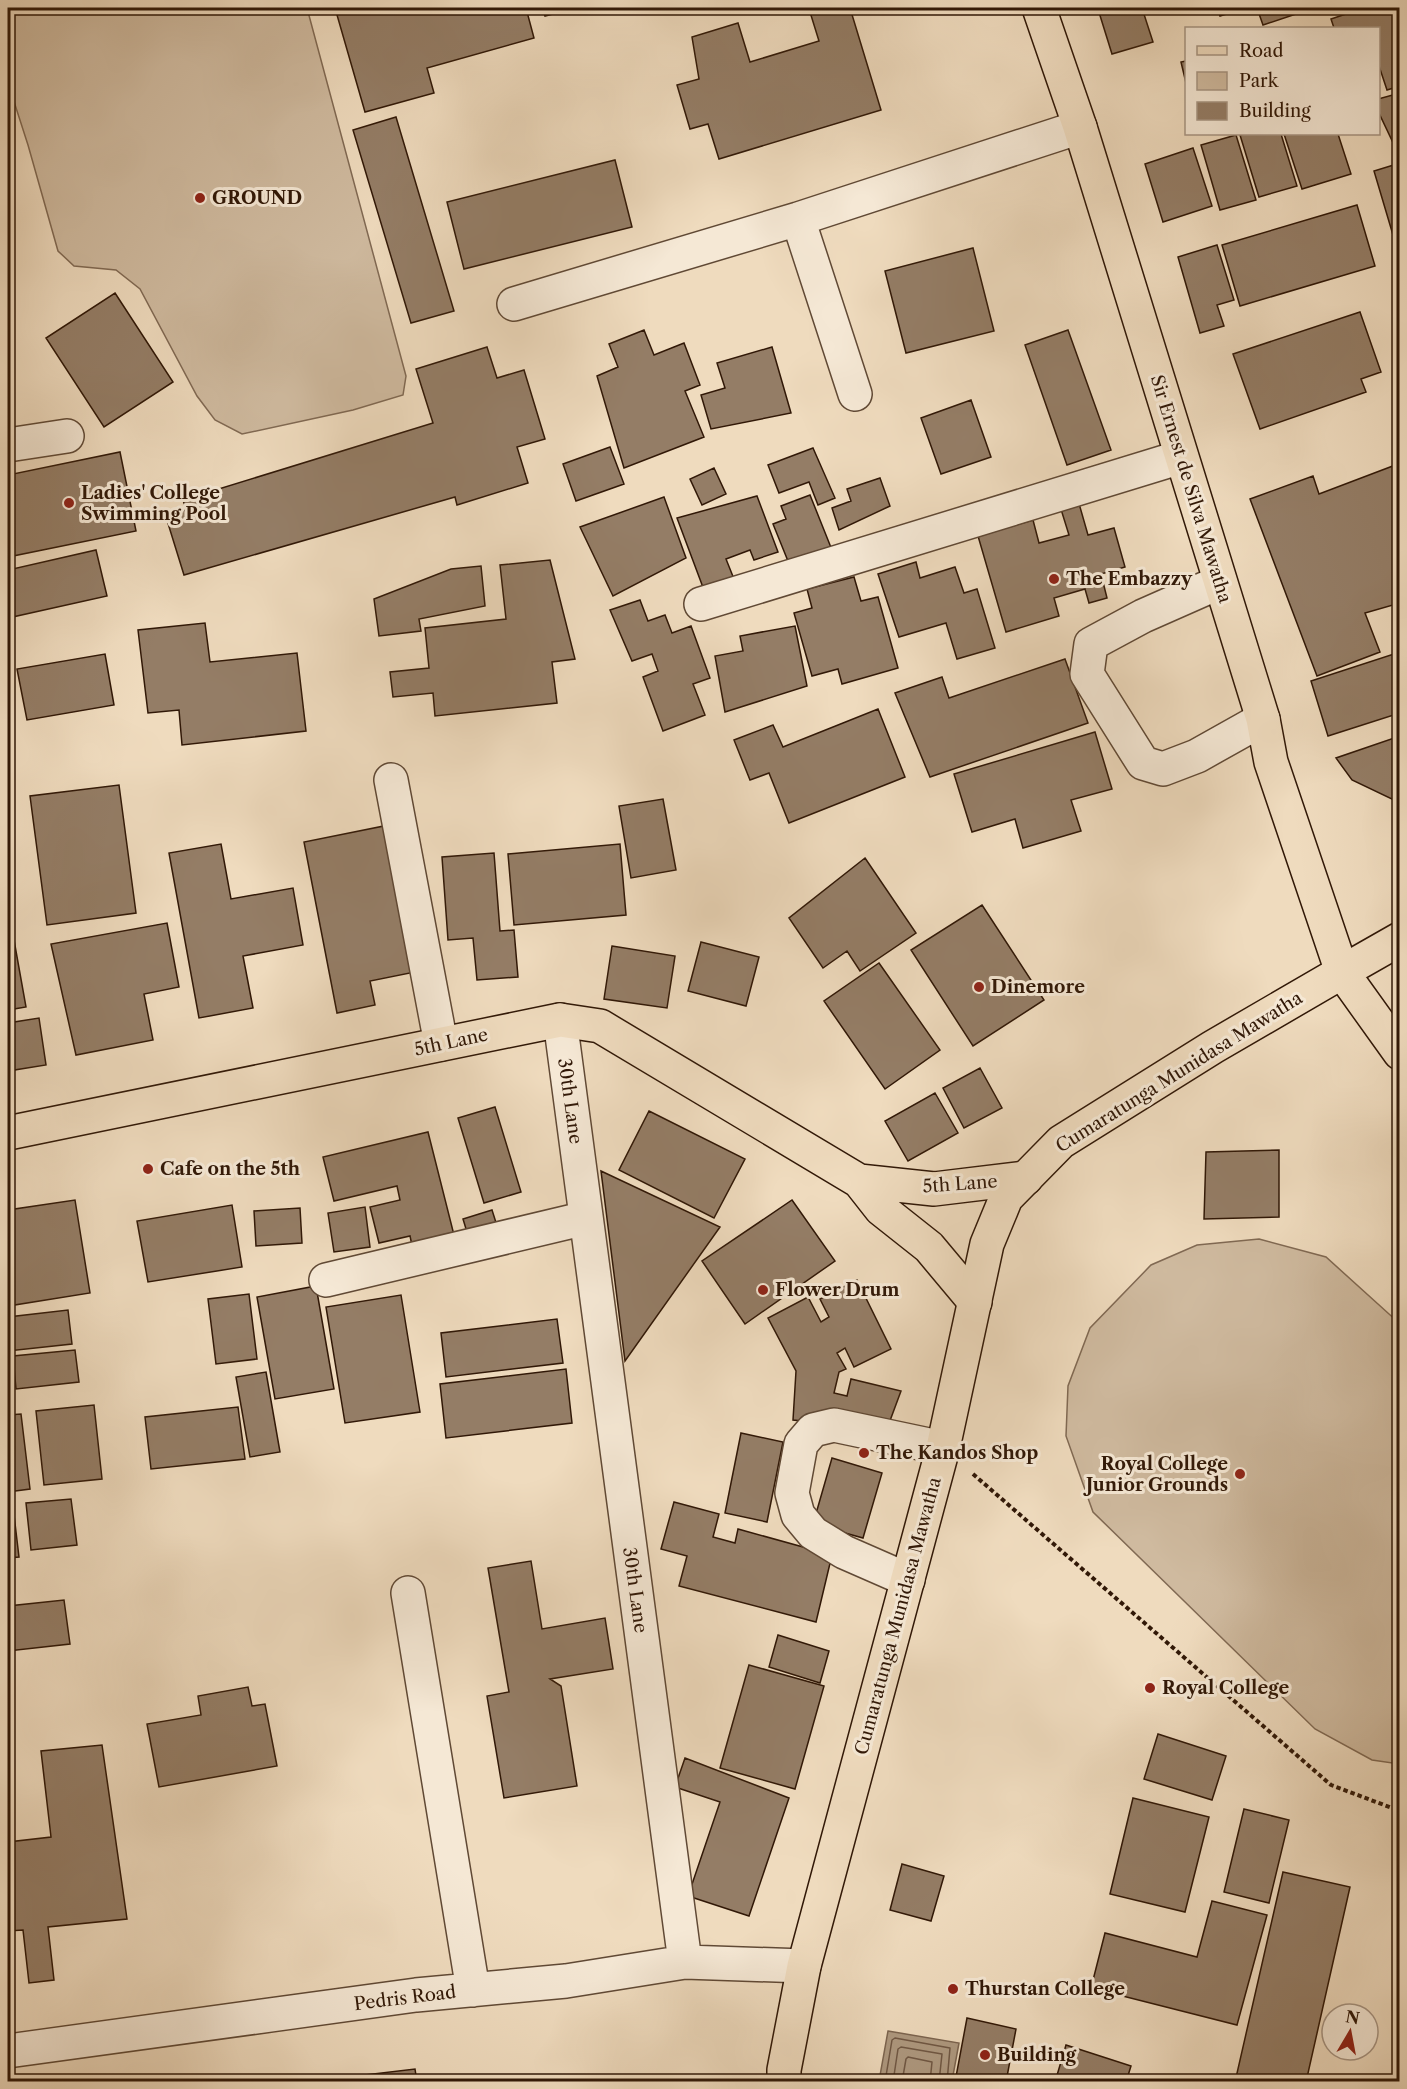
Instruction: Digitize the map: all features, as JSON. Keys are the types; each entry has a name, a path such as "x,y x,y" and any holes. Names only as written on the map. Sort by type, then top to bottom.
{"main road":[{"name":"Sir Ernest de Silva Mawatha","path":"1039,8 1080,127 1263,718 1271,762 1342,972 1400,1053"},
{"name":"Cumaratunga Munidasa Mawatha","path":"784,2082 784,2070 804,1966 943,1448 987,1244 1006,1198 1061,1142 1213,1047 1400,939"},
{"name":"5th Lane","path":"8,1133 560,1020 600,1026 858,1181 881,1209 929,1247 975,1302"},
{"name":"5th Lane","path":"858,1181 934,1189 1026,1178"}],"street":[{"path":"514,304 798,219 1080,127"},
{"path":"798,219 855,394"},
{"path":"8,445 67,436"},
{"path":"701,604 1181,457"},
{"path":"1220,582 1143,616 1091,644 1087,674 1143,763 1163,769 1197,756 1263,718"},
{"path":"390,780 441,1044"},
{"name":"30th Lane","path":"560,1020 685,1962"},
{"path":"326,1280 586,1218"},
{"path":"908,1580 844,1552 813,1533 798,1515 792,1493 801,1444 813,1430 834,1425 943,1448"},
{"path":"408,1593 473,1990"},
{"name":"Pedris Road","path":"8,2051 416,1995 566,1981 685,1962 804,1966"}],"path":[{"path":"943,1448 1331,1785 1400,1811"}],"green space":[{"name":"GROUND","path":"8,8 307,8 406,376 403,395 353,410 242,434 215,420 197,396 140,289 116,270 74,266 58,251 8,83"},
{"name":"Royal College Junior Grounds","path":"1259,1239 1326,1257 1399,1323 1399,1764 1372,1760 1315,1729 1093,1512 1066,1436 1068,1386 1090,1328 1151,1265 1197,1245"}],"water":[{"path":"888,2031 959,2043 952,2081 879,2081"}],"building":[{"path":"335,8 526,8 534,38 427,68 434,93 365,112"},
{"path":"542,8 576,8 545,16"},
{"path":"827,8 850,8 881,110 719,159 708,124 690,129 677,85 699,79 692,37 738,23 750,62 819,41 810,12"},
{"path":"1142,8 1153,42 1112,54 1098,9"},
{"path":"1217,8 1246,8 1220,16"},
{"path":"1257,8 1297,8 1299,13 1263,25"},
{"path":"1364,8 1400,8 1400,86 1387,90 1380,69 1380,27 1334,27 1331,19"},
{"path":"1185,61 1185,79 1181,62"},
{"path":"1400,93 1400,150 1397,151 1380,115 1380,98"},
{"path":"396,117 454,311 411,323 353,130"},
{"path":"1236,135 1256,200 1220,210 1201,145"},
{"path":"1240,135 1281,135 1297,186 1259,197"},
{"path":"1284,135 1338,135 1351,174 1302,189"},
{"path":"1193,148 1212,206 1163,222 1145,164"},
{"path":"615,160 632,227 464,269 447,202"},
{"path":"1400,163 1400,233 1393,235 1374,171"},
{"path":"1357,205 1375,266 1240,306 1222,245"},
{"path":"1217,245 1234,300 1217,305 1224,326 1200,333 1178,257"},
{"path":"973,248 994,331 906,353 885,271"},
{"path":"115,293 173,382 104,427 46,338"},
{"path":"1360,312 1381,372 1361,379 1366,392 1260,429 1233,354"},
{"path":"644,330 654,355 684,343 700,385 685,391 704,437 624,468 597,376 618,367 609,344"},
{"path":"1068,330 1111,450 1067,465 1025,345"},
{"path":"487,347 497,378 524,370 545,439 517,447 528,483 457,505 455,497 184,575 166,517 186,510 183,500 433,423 416,369"},
{"path":"772,347 791,413 711,429 701,395 725,388 717,363"},
{"path":"971,400 991,457 941,474 921,418"},
{"path":"610,447 624,484 576,501 563,464"},
{"path":"813,448 835,498 818,505 809,482 779,493 768,465"},
{"path":"1400,451 1400,603 1365,613 1380,652 1317,676 1250,499 1313,476 1319,494 1398,464 1394,453"},
{"name":"Ladies' College Swimming Pool","path":"120,452 136,531 8,557 8,475"},
{"path":"714,468 726,494 702,505 690,479"},
{"path":"880,478 890,506 839,530 832,508 851,501 847,489"},
{"path":"810,495 832,550 790,566 773,524 786,519 781,506"},
{"path":"757,496 778,552 754,560 750,550 726,559 734,579 704,590 677,518"},
{"path":"664,497 686,558 613,596 580,527"},
{"path":"1078,500 1088,535 1114,528 1125,567 1101,574 1107,598 1089,603 1085,589 1054,598 1059,616 1006,632 978,536 1033,520 1039,543 1069,535 1060,506"},
{"path":"96,550 107,596 8,618 8,570"},
{"path":"550,560 575,659 552,662 557,703 435,716 433,693 393,697 390,672 429,668 425,628 506,619 500,565"},
{"path":"916,562 920,578 955,567 964,593 977,589 995,648 957,659 946,623 899,637 878,574"},
{"path":"481,566 485,606 419,619 421,631 379,636 374,599 451,569"},
{"path":"854,577 861,601 878,597 898,668 842,684 838,669 812,676 794,613 812,608 807,589"},
{"path":"640,600 648,621 665,615 672,633 691,626 710,678 693,684 705,715 663,731 643,677 658,671 652,654 632,661 610,610"},
{"path":"205,623 210,662 297,653 306,731 182,745 179,710 148,713 138,630"},
{"path":"795,626 807,686 725,712 715,656 743,651 740,636"},
{"path":"1400,652 1400,713 1328,736 1311,681"},
{"path":"105,654 114,705 27,720 17,669"},
{"path":"1065,659 1088,723 930,777 895,693 942,677 949,698"},
{"path":"878,709 905,777 789,823 769,773 750,780 734,740 773,725 783,747"},
{"path":"1095,732 1112,789 1071,800 1081,831 1023,848 1015,819 972,832 954,774"},
{"path":"1400,736 1400,800 1396,801 1352,780 1336,758"},
{"path":"119,785 136,913 47,925 30,796"},
{"path":"663,799 676,870 631,878 619,806"},
{"path":"389,825 420,971 370,981 375,1005 337,1013 304,842"},
{"path":"221,844 231,899 293,888 303,945 243,956 253,1008 199,1018 169,853"},
{"path":"620,844 626,915 514,925 508,854"},
{"path":"494,853 500,931 514,930 518,977 477,980 473,938 448,940 442,857"},
{"path":"865,858 916,933 860,971 847,951 823,968 789,918"},
{"path":"982,905 1044,1000 973,1046 911,950"},
{"path":"167,923 179,987 144,994 153,1040 76,1055 51,944"},
{"path":"14,940 26,1007 8,1010 8,941"},
{"path":"701,942 759,957 746,1006 688,991"},
{"path":"612,946 675,956 667,1008 604,999"},
{"path":"879,963 940,1050 885,1089 824,1001"},
{"path":"39,1018 46,1065 8,1071 8,1023"},
{"path":"980,1068 1002,1108 964,1128 943,1088"},
{"path":"935,1093 958,1133 908,1161 885,1121"},
{"path":"495,1107 521,1192 484,1203 458,1118"},
{"path":"649,1111 745,1159 714,1218 619,1170"},
{"path":"428,1132 455,1239 413,1250 410,1236 379,1243 370,1207 400,1200 397,1186 334,1201 323,1157"},
{"path":"1279,1150 1279,1217 1204,1219 1206,1152"},
{"path":"601,1171 720,1227 625,1361"},
{"path":"75,1200 90,1293 8,1306 8,1210"},
{"path":"792,1200 835,1261 745,1324 702,1261"},
{"path":"232,1205 242,1267 148,1282 137,1221"},
{"path":"365,1207 370,1247 334,1252 328,1213"},
{"path":"300,1208 302,1243 256,1246 254,1211"},
{"path":"492,1210 499,1232 470,1242 463,1219"},
{"path":"857,1280 891,1349 854,1367 845,1348 837,1353 846,1369 839,1372 834,1393 847,1396 851,1379 901,1391 888,1426 826,1410 822,1423 793,1420 796,1371 768,1318 808,1297 821,1322 829,1317 820,1299"},
{"path":"316,1286 334,1389 275,1399 257,1297"},
{"path":"249,1294 257,1359 216,1364 208,1299"},
{"path":"401,1295 420,1412 345,1423 326,1307"},
{"path":"68,1310 72,1344 8,1351 8,1317"},
{"path":"557,1319 563,1363 446,1377 441,1333"},
{"path":"75,1350 79,1382 16,1389 13,1356"},
{"path":"566,1369 572,1423 446,1438 440,1384"},
{"path":"266,1372 280,1452 250,1457 236,1377"},
{"path":"94,1405 102,1479 44,1485 36,1411"},
{"path":"238,1407 245,1459 151,1469 145,1417"},
{"path":"21,1414 30,1489 8,1492 8,1415"},
{"path":"741,1433 783,1442 767,1522 725,1513"},
{"path":"832,1458 882,1473 863,1538 813,1524"},
{"path":"71,1499 77,1545 31,1550 26,1503"},
{"path":"674,1502 719,1514 713,1537 735,1543 738,1529 832,1555 816,1622 679,1586 687,1556 661,1549"},
{"path":"14,1515 19,1557 8,1558 8,1516"},
{"path":"531,1561 542,1629 605,1618 613,1669 550,1679 561,1686 577,1786 504,1798 487,1696 509,1692 488,1568"},
{"path":"64,1600 70,1644 8,1651 8,1606"},
{"path":"778,1635 829,1651 820,1683 769,1667"},
{"path":"749,1665 824,1686 795,1789 720,1768"},
{"path":"248,1687 252,1706 265,1704 277,1766 159,1787 147,1724 201,1715 198,1696"},
{"path":"1158,1734 1226,1756 1212,1800 1144,1779"},
{"path":"102,1745 127,1919 48,1927 54,1980 29,1983 23,1930 8,1931 8,1842 51,1837 41,1751"},
{"path":"685,1758 789,1798 749,1916 688,1896 720,1802 675,1787"},
{"path":"1133,1798 1209,1817 1185,1912 1110,1894"},
{"path":"1244,1809 1289,1820 1269,1903 1224,1892"},
{"path":"902,1864 944,1876 931,1921 890,1910"},
{"path":"1283,1872 1350,1887 1324,2002 1320,2002 1320,2020 1306,2082 1235,2082"},
{"path":"1212,1901 1267,1915 1237,2025 1091,1988 1105,1933 1197,1957"},
{"name":"Building","path":"967,2018 1016,2029 1006,2082 955,2082"},
{"path":"1066,2045 1131,2066 1126,2082 1055,2082"},
{"path":"415,2069 417,2082 314,2081"}],"place":[{"name":"GROUND","path":"200,198"},
{"name":"Ladies' College Swimming Pool","path":"69,503"},
{"name":"The Embazzy","path":"1054,579"},
{"name":"Dinemore","path":"979,987"},
{"name":"Cafe on the 5th","path":"148,1169"},
{"name":"Flower Drum","path":"763,1290"},
{"name":"The Kandos Shop","path":"864,1453"},
{"name":"Royal College Junior Grounds","path":"1240,1474"},
{"name":"Royal College","path":"1150,1688"},
{"name":"Thurstan College","path":"953,1989"},
{"name":"Building","path":"985,2055"}]}
